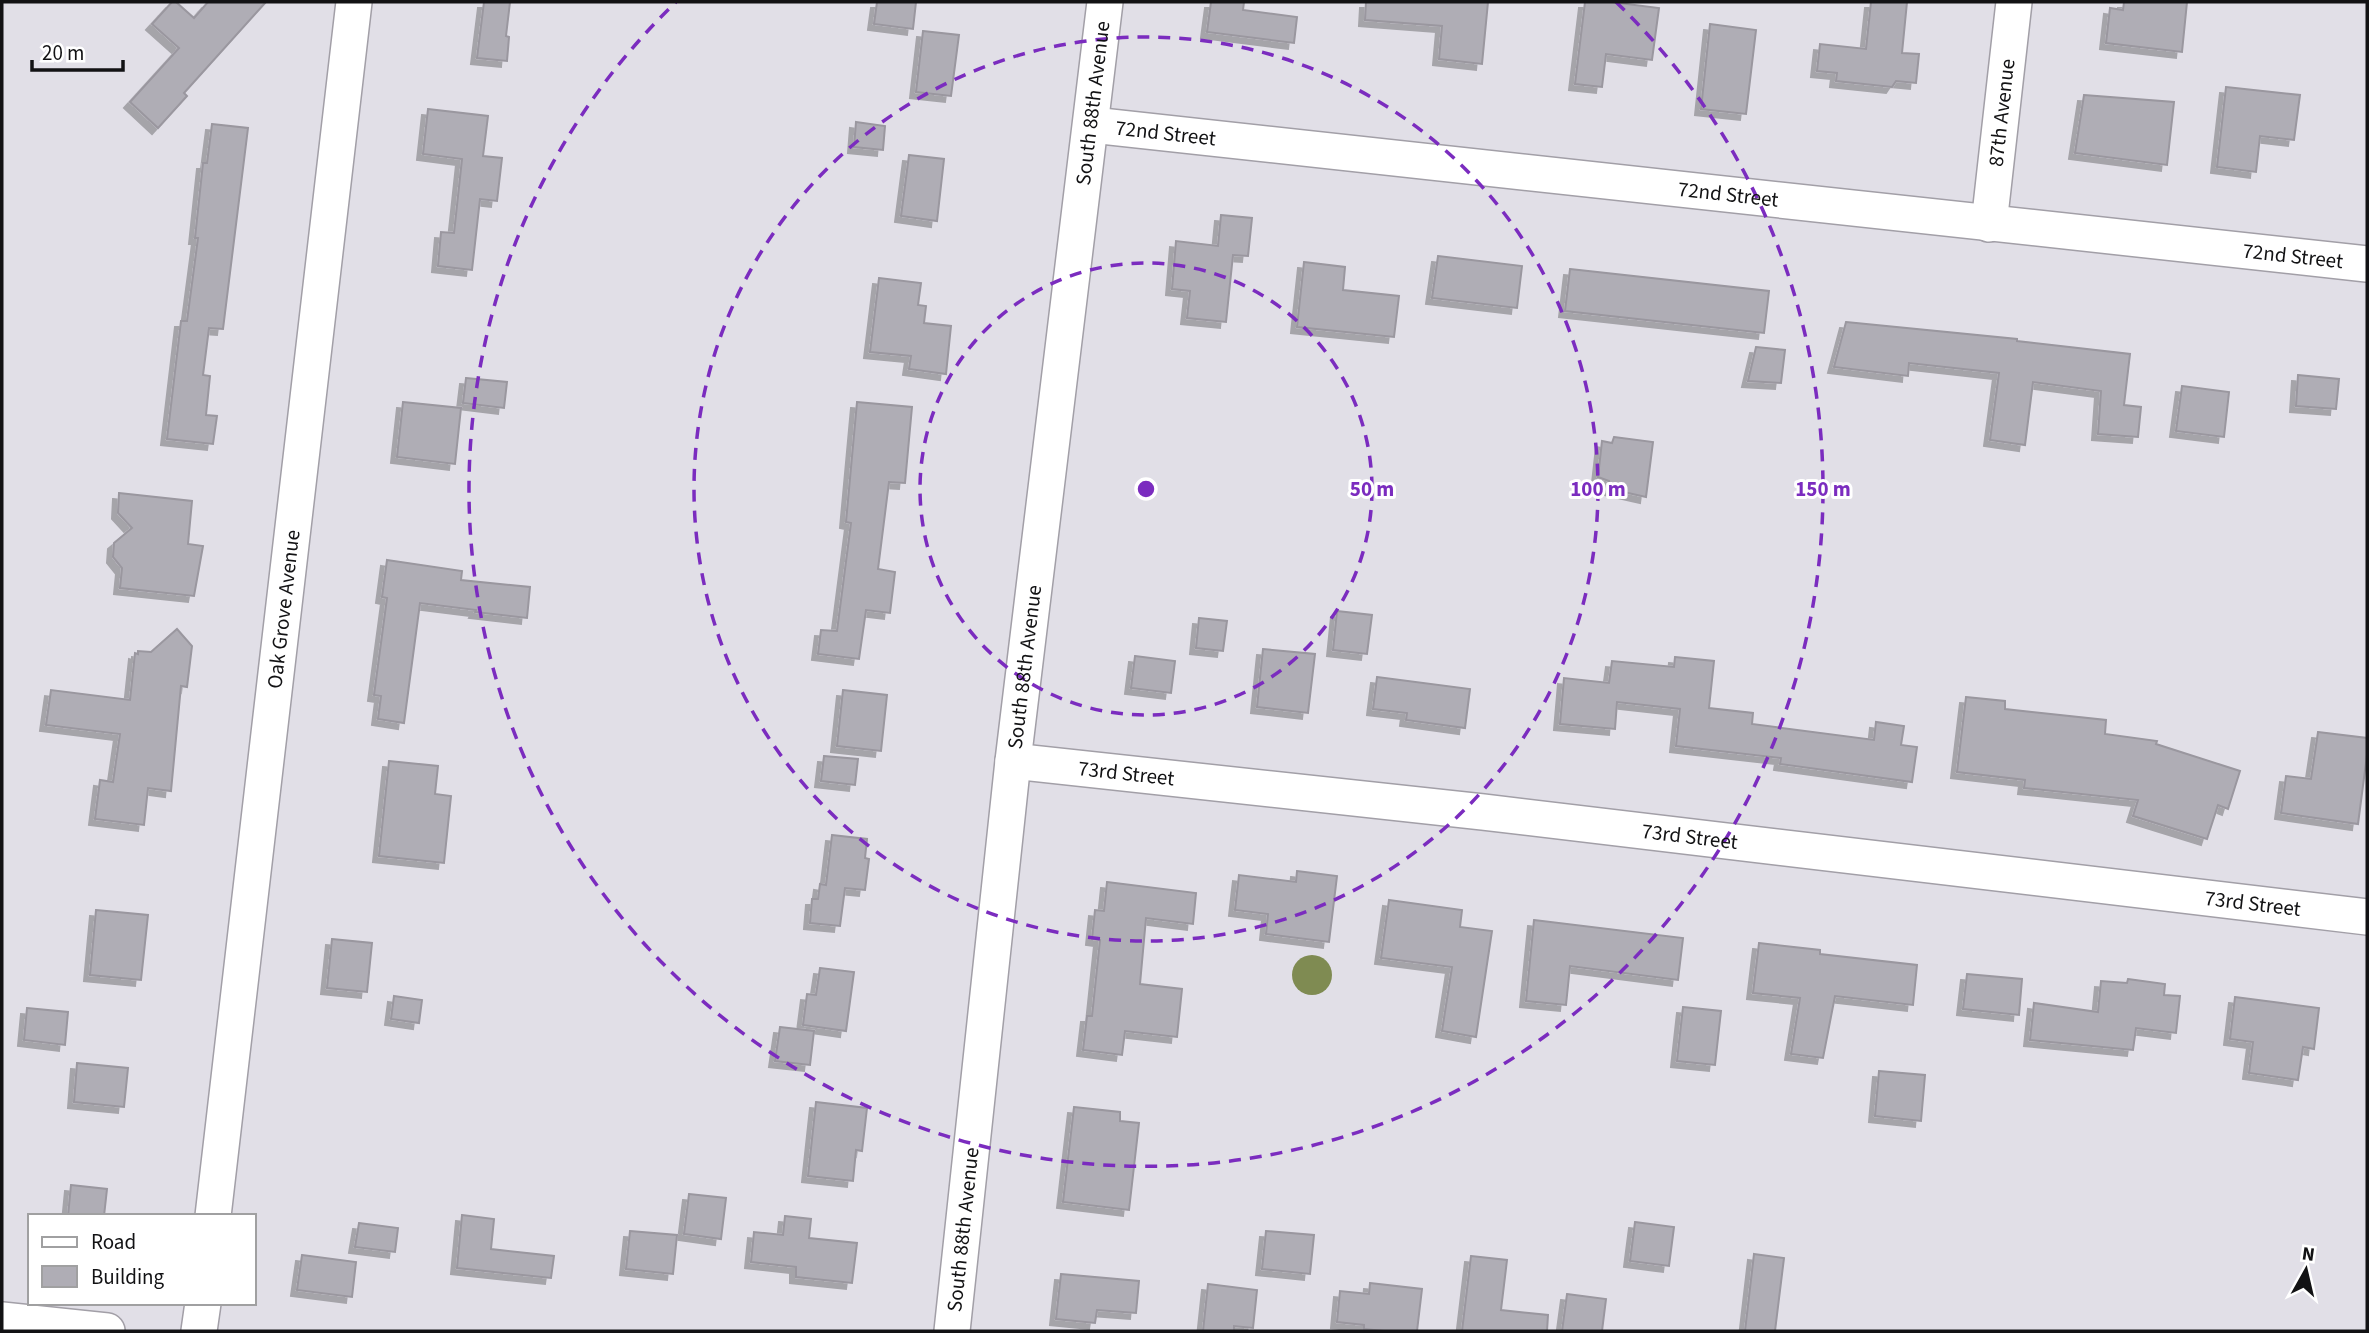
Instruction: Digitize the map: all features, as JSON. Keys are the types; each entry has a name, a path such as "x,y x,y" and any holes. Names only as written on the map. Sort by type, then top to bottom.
{"street":[{"name":"Oak Grove Avenue","path":"213,1214 354,2"},
{"name":"South 88th Avenue","path":"952,1331 1013,761 1105,2"},
{"name":"87th Avenue","path":"1989,224 2014,2"},
{"name":"72nd Street","path":"1091,125 2367,264"},
{"name":"73rd Street","path":"1013,761 1497,813 2367,917"},
{"path":"199,1331 202,1305"},
{"path":"2,1320 107,1331"}],"shaded area":[{"path":"1312,955 1320,956 1326,961 1331,967 1331,983 1326,989 1320,994 1312,995 1304,994 1298,989 1293,983 1292,975 1293,967 1298,961 1304,956"}],"building":[{"path":"172,2 176,2 194,18 208,2 266,2 184,93 187,96 158,128 130,102 179,48 152,24"},
{"path":"484,2 510,2 506,36 509,37 507,61 477,58"},
{"path":"877,2 916,2 913,29 874,24"},
{"path":"1211,2 1244,2 1243,10 1297,17 1294,43 1207,32"},
{"path":"1366,2 1488,2 1482,64 1439,59 1442,26 1365,20"},
{"path":"1585,2 1611,2 1659,8 1652,60 1606,54 1602,87 1575,84"},
{"path":"1871,2 1907,2 1902,53 1919,54 1916,83 1896,81 1892,87 1836,81 1837,73 1817,71 1820,44 1866,49"},
{"path":"2124,2 2187,2 2182,52 2106,43 2110,8 2123,10"},
{"path":"1710,24 1756,30 1746,114 1701,109"},
{"path":"923,31 959,35 951,96 916,92"},
{"path":"2226,87 2300,95 2294,140 2260,136 2256,172 2217,167"},
{"path":"2084,95 2174,102 2167,165 2075,153"},
{"path":"428,109 488,116 483,156 502,158 497,201 480,199 472,270 438,266 441,232 454,233 462,159 423,154"},
{"path":"856,122 885,126 883,150 854,147"},
{"path":"212,124 248,128 223,329 209,328 203,375 210,376 206,415 217,416 213,444 167,439 181,321 187,321 198,238 195,238 203,163 207,163"},
{"path":"909,155 944,159 937,221 901,216"},
{"path":"1221,215 1252,218 1248,256 1233,255 1226,322 1187,318 1190,291 1172,289 1176,241 1218,246"},
{"path":"1438,256 1522,266 1517,308 1432,298"},
{"path":"1304,262 1345,267 1343,290 1399,296 1394,337 1297,327"},
{"path":"1570,269 1769,291 1764,333 1565,311"},
{"path":"879,278 921,283 918,305 926,306 924,323 951,326 946,374 909,369 911,356 870,352"},
{"path":"1846,322 2017,339 2130,354 2124,405 2141,407 2138,437 2098,434 2101,391 2033,382 2025,445 1990,440 1999,373 1909,363 1908,376 1834,367"},
{"path":"1756,347 1785,350 1781,383 1748,381"},
{"path":"2298,375 2339,379 2336,409 2296,406"},
{"path":"466,378 507,382 504,408 463,403"},
{"path":"2182,386 2229,392 2224,437 2176,431"},
{"path":"403,402 461,408 455,464 397,457"},
{"path":"857,402 912,407 905,483 889,482 878,569 895,572 890,613 866,610 859,659 818,654 821,630 837,631 851,523 846,522"},
{"path":"1614,437 1653,442 1646,497 1610,489 1609,481 1598,477 1602,441 1612,443"},
{"path":"119,493 192,501 188,544 203,546 194,596 120,588 122,568 113,557 114,543 132,528 118,513"},
{"path":"387,560 462,571 461,580 530,587 527,618 420,603 404,723 378,719 381,696 374,695 387,598 382,597"},
{"path":"1337,611 1372,615 1367,654 1333,650"},
{"path":"1199,618 1227,621 1223,651 1196,648"},
{"path":"177,629 192,646 187,687 181,686 171,791 148,788 144,825 95,819 100,780 113,782 120,734 46,725 51,690 130,700 135,653 151,652"},
{"path":"1263,649 1315,654 1308,713 1257,707"},
{"path":"1135,656 1175,661 1171,693 1131,688"},
{"path":"1675,657 1714,661 1709,708 1753,713 1752,724 1874,740 1876,722 1904,726 1901,745 1917,747 1912,782 1780,764 1781,758 1676,746 1680,709 1617,702 1615,729 1560,724 1564,678 1609,683 1612,661 1674,667"},
{"path":"1377,677 1470,689 1465,728 1406,720 1407,713 1373,709"},
{"path":"843,690 887,695 881,751 837,746"},
{"path":"1966,697 2005,701 2005,709 2106,720 2105,734 2157,741 2156,744 2240,771 2228,809 2218,805 2207,839 2133,816 2138,800 2024,788 2025,780 1957,772"},
{"path":"2318,732 2367,738 2358,824 2281,813 2286,776 2311,779"},
{"path":"824,756 858,759 855,785 821,781"},
{"path":"389,761 438,766 435,794 451,796 444,863 379,856"},
{"path":"832,835 867,839 865,858 869,859 865,890 845,888 840,926 810,923 812,899 818,899 820,884 826,885"},
{"path":"1297,871 1337,876 1329,942 1266,934 1268,914 1235,910 1239,875 1296,882"},
{"path":"1107,882 1196,893 1193,924 1146,918 1140,984 1182,989 1177,1037 1125,1031 1122,1055 1083,1050 1087,1016 1092,1016 1100,940 1092,939 1095,910 1104,911"},
{"path":"1389,900 1462,910 1460,927 1492,931 1476,1037 1442,1031 1452,967 1381,958"},
{"path":"96,910 148,915 141,980 90,975"},
{"path":"1534,920 1683,938 1678,980 1570,966 1566,1005 1526,1001"},
{"path":"332,939 372,943 367,992 327,988"},
{"path":"1759,943 1820,950 1820,954 1917,965 1913,1005 1835,996 1823,1058 1791,1054 1800,998 1753,993"},
{"path":"820,968 854,972 846,1031 803,1025 807,994 816,995"},
{"path":"1967,974 2022,979 2019,1015 1963,1009"},
{"path":"2128,979 2165,984 2164,995 2180,996 2176,1033 2136,1028 2133,1050 2030,1040 2034,1003 2098,1012 2101,981 2127,983"},
{"path":"394,996 422,1000 419,1023 391,1019"},
{"path":"2235,997 2319,1008 2314,1049 2303,1047 2298,1080 2249,1073 2253,1042 2230,1039"},
{"path":"1683,1007 1721,1011 1715,1065 1677,1061"},
{"path":"27,1008 68,1012 65,1045 24,1040"},
{"path":"780,1027 814,1031 810,1065 775,1061"},
{"path":"77,1063 128,1068 124,1107 74,1102"},
{"path":"1879,1071 1925,1075 1921,1121 1875,1116"},
{"path":"816,1102 867,1108 862,1151 856,1150 853,1181 808,1176"},
{"path":"1074,1107 1120,1112 1120,1121 1139,1123 1129,1210 1063,1202"},
{"path":"71,1185 107,1189 104,1214 68,1214"},
{"path":"689,1194 726,1198 721,1239 684,1234"},
{"path":"462,1215 494,1219 491,1249 554,1256 551,1278 457,1268"},
{"path":"785,1216 811,1219 809,1238 857,1243 852,1283 796,1277 796,1267 751,1262 754,1232 783,1235"},
{"path":"1635,1222 1674,1227 1669,1266 1630,1261"},
{"path":"359,1223 398,1228 395,1252 355,1247"},
{"path":"630,1231 677,1235 673,1274 626,1269"},
{"path":"1266,1231 1314,1235 1310,1274 1262,1269"},
{"path":"1754,1254 1784,1258 1775,1331 1745,1331"},
{"path":"302,1255 356,1262 352,1297 297,1290"},
{"path":"1471,1256 1507,1260 1501,1310 1548,1315 1547,1331 1462,1331"},
{"path":"1061,1274 1139,1281 1136,1313 1097,1310 1095,1323 1056,1319"},
{"path":"1370,1283 1422,1289 1417,1331 1364,1329 1364,1325 1337,1322 1340,1291 1369,1294"},
{"path":"1208,1284 1257,1290 1253,1328 1234,1326 1234,1331 1203,1331"},
{"path":"1567,1294 1606,1299 1602,1331 1562,1331"}]}
